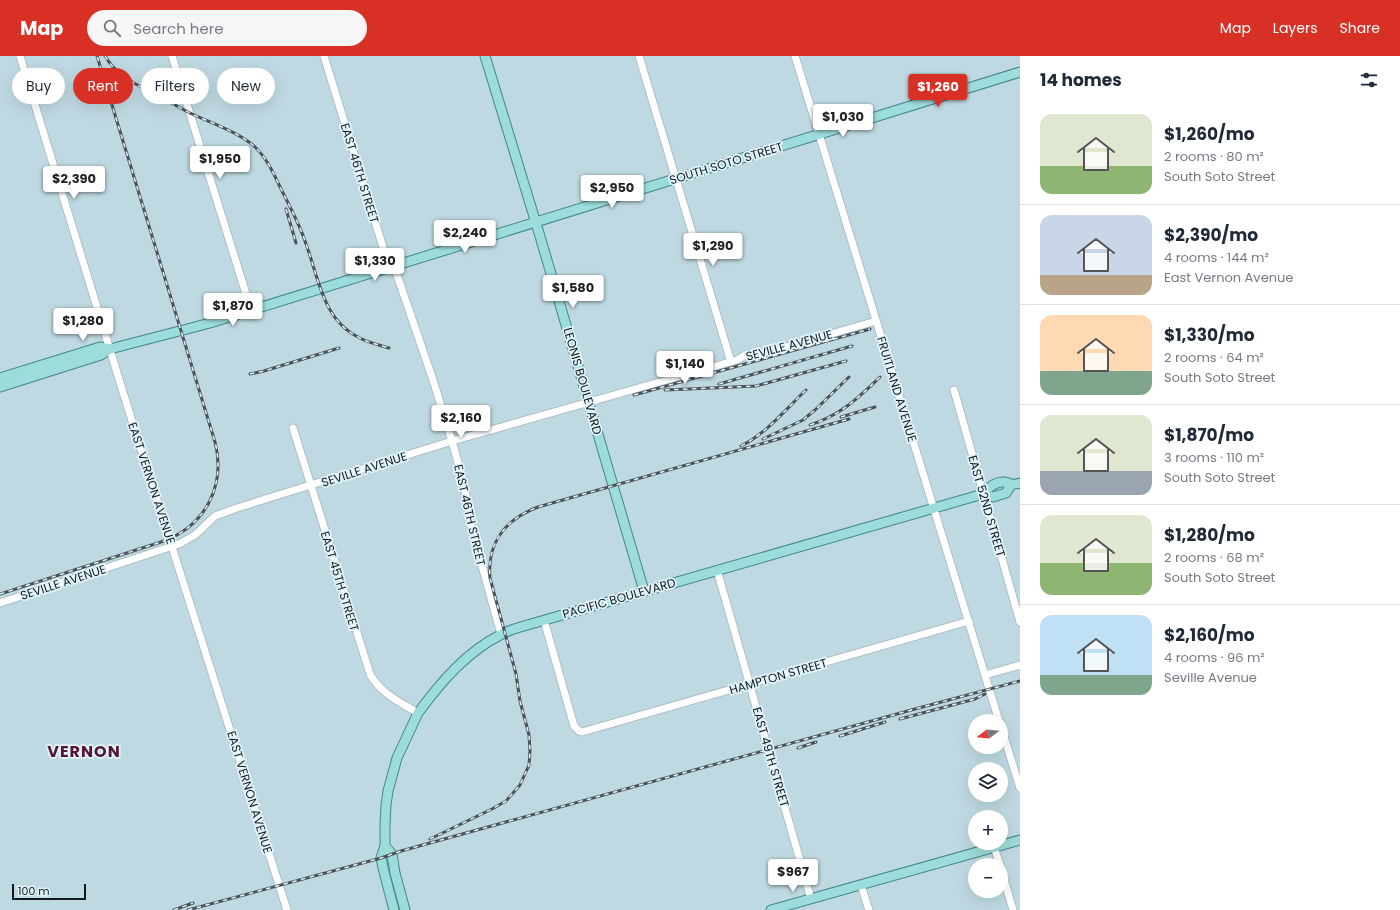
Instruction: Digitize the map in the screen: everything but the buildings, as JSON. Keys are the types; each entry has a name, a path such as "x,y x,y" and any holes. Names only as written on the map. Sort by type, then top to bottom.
{"main road":[{"name":"LEONIS BOULEVARD","path":"485,56 590,402 644,591"},
{"name":"SOUTH SOTO STREET","path":"1,382 101,356 110,349 210,323 1020,72"},
{"name":"PACIFIC BOULEVARD","path":"394,910 381,858 385,846 385,815 388,792 397,758 418,713 440,684 457,666 480,648 501,634 544,620 984,494 990,486 1003,482 1016,484"},
{"path":"1008,843 1020,840"},
{"name":"PACIFIC BOULEVARD","path":"385,846 392,854 395,873 405,910"},
{"path":"771,910 984,850"}],"street":[{"name":"EAST VERNON AVENUE","path":"20,56 110,349 287,910"},
{"path":"172,56 251,310"},
{"name":"EAST 46TH STREET","path":"324,56 386,257 397,275 452,441 464,484 471,526 501,634"},
{"path":"639,56 732,362"},
{"name":"FRUITLAND AVENUE","path":"795,56 997,714"},
{"name":"SEVILLE AVENUE","path":"0,603 172,547 190,539 211,519 218,515 452,441 732,362 747,354 759,355 876,321"},
{"name":"EAST 52ND STREET","path":"954,390 1020,622"},
{"name":"EAST 45TH STREET","path":"293,428 370,674 375,684 383,691 418,713"},
{"name":"EAST 49TH STREET","path":"717,570 811,899"},
{"name":"HAMPTON STREET","path":"544,620 574,726 579,731 586,731 969,621"},
{"path":"985,675 1020,665"},
{"path":"1008,749 1020,788"},
{"path":"861,885 869,910"},
{"path":"1008,893 1013,910"}],"shaded area":[{"path":"0,56 1020,56 1020,910 0,910"}],"railway":[{"path":"0,594 164,541 179,534 191,525 209,502 215,488 218,473 218,458 215,442 97,56"},
{"path":"105,56 115,69 134,83 190,113 239,136 259,151 273,172 298,223 311,257 319,285 330,310 348,331 367,341 389,348"},
{"path":"286,209 296,243"},
{"path":"634,395 870,329"},
{"path":"719,384 852,346"},
{"path":"250,374 339,348"},
{"path":"665,390 756,386 846,361"},
{"path":"763,439 803,420 849,377"},
{"path":"810,425 840,411 856,399 880,377"},
{"path":"741,446 768,428 806,390"},
{"path":"841,417 875,407"},
{"path":"430,839 506,801 520,785 529,765 529,735 520,701 516,674 490,578 490,565 495,543 508,525 517,518 538,507 849,419"},
{"path":"188,910 1020,681"},
{"path":"900,719 975,699 985,694"},
{"path":"840,736 885,722"},
{"path":"798,748 816,742"},
{"path":"174,910 193,903"}],"district":[{"name":"VERNON","path":"84,751"}]}
